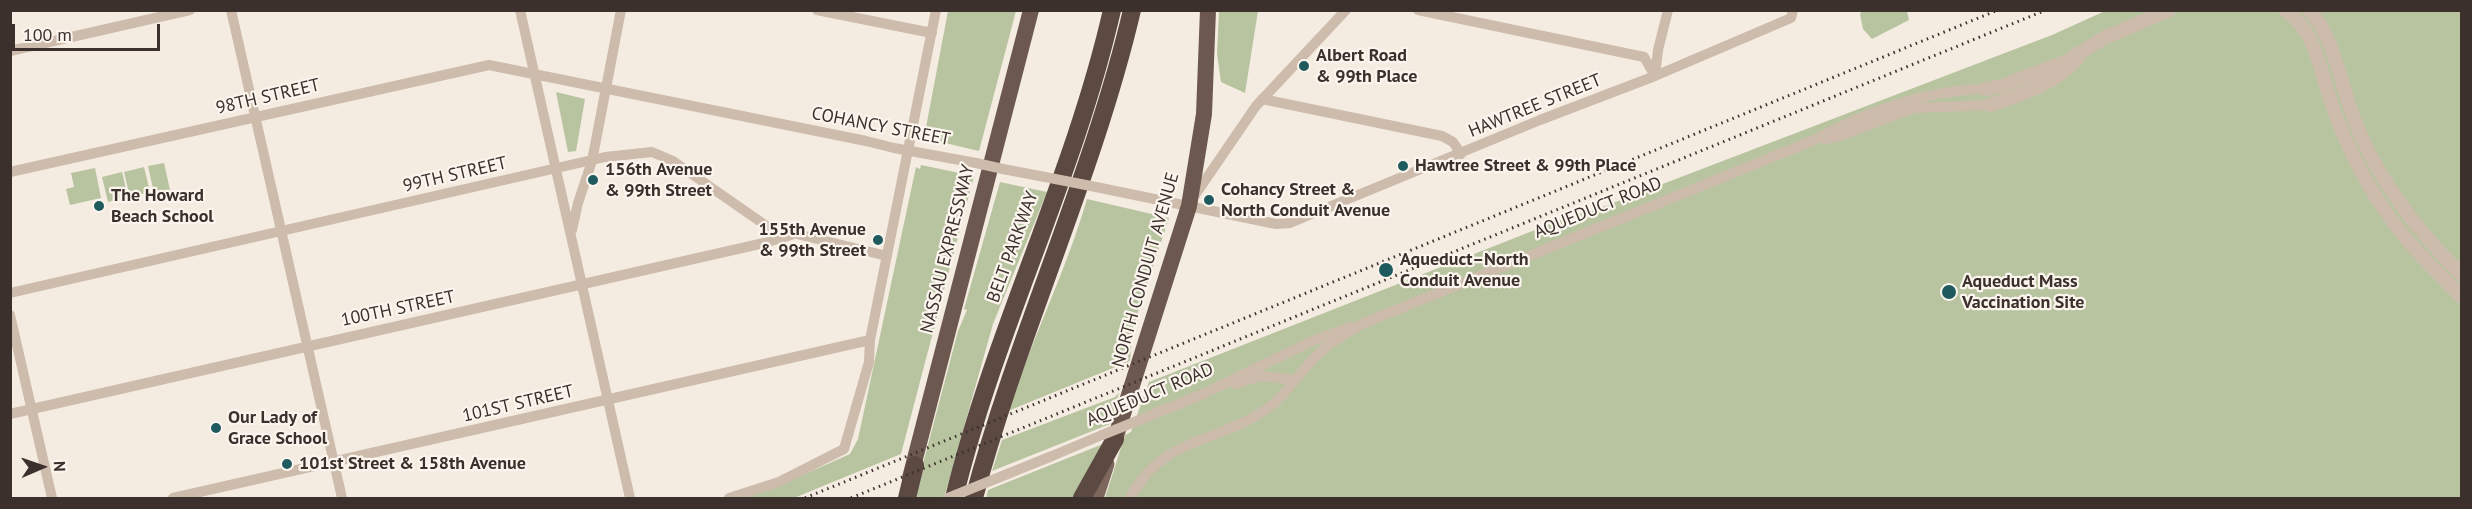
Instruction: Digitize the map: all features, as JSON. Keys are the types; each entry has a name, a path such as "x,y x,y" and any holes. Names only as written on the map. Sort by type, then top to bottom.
{"highway":[{"name":"NASSAU EXPRESSWAY","path":"905,498 1030,10"},
{"name":"BELT PARKWAY","path":"954,498 998,352 1086,103 1112,10"},
{"path":"1104,113 1132,10"},
{"path":"974,498 1010,378 1104,113 1146,10"},
{"name":"NORTH CONDUIT AVENUE","path":"1109,437 1189,206 1204,114 1208,10"},
{"path":"1082,498 1109,437"}],"main road":[{"name":"NORTH CONDUIT AVENUE","path":"1096,498 1109,437"}],"street":[{"path":"10,51 190,10"},
{"path":"231,10 342,498"},
{"path":"520,10 630,498"},
{"path":"571,233 592,160 621,10"},
{"path":"817,10 932,33"},
{"path":"729,498 779,482 844,449 869,362 870,340 936,10"},
{"path":"1189,206 1238,130 1262,99 1346,10"},
{"path":"1418,10 1644,57 1655,76"},
{"path":"1655,76 1658,50 1668,10"},
{"name":"AQUEDUCT ROAD","path":"948,498 1052,456 1109,437 1137,421 1201,395 1312,341 1365,323 1812,141 1837,128 1913,98 2002,86 2067,61 2104,38 2168,12 2183,10"},
{"path":"2285,10 2302,26 2313,44 2341,130 2374,192 2404,236 2462,297"},
{"path":"2309,10 2328,38 2349,109 2380,173 2409,216 2462,275"},
{"name":"HAWTREE STREET","path":"1290,223 1540,120 1655,76 1792,14"},
{"name":"AQUEDUCT ROAD","path":"1812,141 1840,136 1914,108 1940,105 1978,107 1991,105 2060,75 2084,51"},
{"name":"98TH STREET","path":"10,172 489,65 534,74"},
{"name":"COHANCY STREET","path":"534,74 1276,224 1290,223"},
{"path":"1262,99 1441,136 1452,142 1461,154"},
{"name":"99TH STREET","path":"10,293 281,233 592,160 615,155 652,152 672,161 768,227 887,256"},
{"name":"100TH STREET","path":"10,414 582,286 764,243 792,234"},
{"path":"10,315 52,498"},
{"name":"AQUEDUCT ROAD","path":"1130,498 1144,478 1165,457 1187,444 1258,414 1282,396 1322,350 1365,323"},
{"name":"101ST STREET","path":"173,498 870,340"},
{"path":"1201,395 1261,376 1295,380"}],"green space":[{"path":"948,11 1016,11 979,151 924,138"},
{"path":"1219,11 1258,11 1245,93 1221,82 1217,54"},
{"path":"1862,11 1907,11 1909,20 1872,39 1863,29 1860,14"},
{"path":"2105,11 2461,11 2461,498 1105,498 1125,435 1131,432 1149,382 1573,215 1592,211 2052,35"},
{"path":"556,92 585,99 576,151 568,152"},
{"path":"164,163 170,190 154,193 148,166"},
{"path":"921,165 974,176 901,454 794,498 737,498 776,487 850,454 858,439 916,167 920,169"},
{"path":"144,167 150,192 130,197 124,172"},
{"path":"95,168 101,198 70,205 66,189 74,187 71,173"},
{"path":"122,172 128,197 108,202 102,177"},
{"path":"1000,182 1047,192 993,324 944,498 914,498 958,331 967,310 964,309"},
{"path":"1087,199 1169,218 1133,327 1130,361 1008,411 1079,226"},
{"path":"1119,393 1110,424 992,471 1002,440 1115,397"},
{"path":"1103,444 1075,498 986,498 988,490"}],"railway":[{"path":"805,498 1998,10"},
{"path":"851,498 2046,10"}],"place":[{"name":"Albert Road & 99th Place","path":"1304,66"},
{"name":"Hawtree Street & 99th Place","path":"1403,166"},
{"name":"156th Avenue & 99th Street","path":"593,180"},
{"name":"Cohancy Street & North Conduit Avenue","path":"1209,200"},
{"name":"The Howard Beach School","path":"99,206"},
{"name":"155th Avenue & 99th Street","path":"878,240"},
{"name":"Aqueduct–North Conduit Avenue","path":"1386,270"},
{"name":"Aqueduct Mass Vaccination Site","path":"1949,292"},
{"name":"Our Lady of Grace School","path":"216,428"},
{"name":"101st Street & 158th Avenue","path":"287,464"}]}
